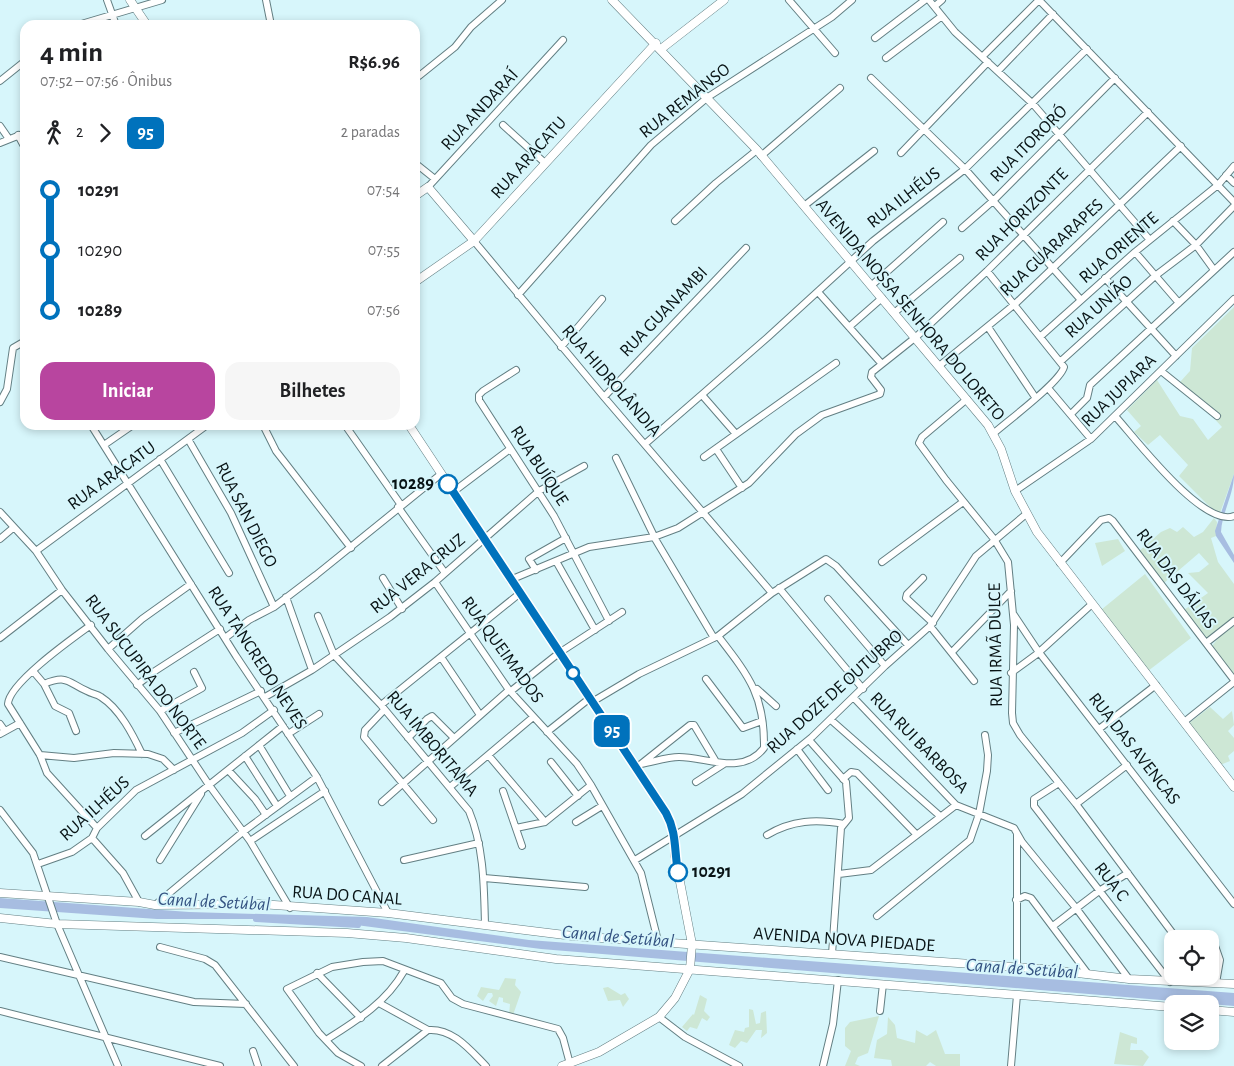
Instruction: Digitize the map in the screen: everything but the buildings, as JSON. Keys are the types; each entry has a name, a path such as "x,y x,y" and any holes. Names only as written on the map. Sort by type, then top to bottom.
{"street":[{"path":"107,0 115,20"},
{"path":"130,0 144,20"},
{"path":"94,20 162,0"},
{"path":"266,0 270,20"},
{"path":"420,75 455,46 471,27 502,0"},
{"name":"AVENIDA NOSSA SENHORA DO LORETO","path":"612,0 759,153 916,337 994,433 1014,491 1026,515 1060,563 1234,787"},
{"name":"RUA ARACATU","path":"420,278 474,240 658,46 724,0"},
{"path":"789,0 835,53"},
{"name":"RUA REMANSO","path":"518,295 651,145 708,98 832,17 852,0"},
{"path":"875,38 927,0 935,6 955,32 1033,104 1149,239"},
{"path":"935,6 942,0"},
{"path":"982,57 1039,0 1181,146 1222,180 1234,202"},
{"path":"998,71 1053,14"},
{"path":"886,58 942,16"},
{"name":"RUA ANDARAÍ","path":"420,192 435,179 563,40"},
{"name":"RUA ILHÉUS","path":"645,444 851,261 965,169 1087,49"},
{"path":"901,153 988,62"},
{"path":"0,80 20,65"},
{"path":"871,78 965,169 1081,300"},
{"name":"RUA ITORORÓ","path":"962,228 994,200 1115,78"},
{"path":"675,221 716,183 759,153 840,88"},
{"name":"RUA HORIZONTE","path":"742,488 796,434 817,418 832,410 880,394 881,390 871,377 872,372 916,337 987,271 1148,112"},
{"path":"503,125 545,163"},
{"path":"0,126 9,139"},
{"path":"0,143 18,136 20,139"},
{"name":"RUA GUARARAPES","path":"939,366 988,328 1015,304 1181,146"},
{"path":"804,206 874,151"},
{"name":"RUA ORIENTE","path":"1041,336 1149,239 1222,180 1234,166"},
{"path":"420,168 435,179"},
{"path":"1222,180 1234,183"},
{"name":"RUA HIDROLÂNDIA","path":"428,186 561,347 772,593"},
{"name":"RUA UNIÃO","path":"994,433 1048,388 1063,370 1061,361 1156,276 1196,246 1234,206"},
{"path":"1173,221 1196,246 1214,270"},
{"path":"872,285 943,222"},
{"name":"RUA GUANAMBI","path":"604,397 746,248"},
{"path":"1135,252 1179,303"},
{"path":"1071,414 1087,398 1090,385 1234,252"},
{"path":"894,313 960,258"},
{"path":"987,271 1061,361"},
{"path":"1105,278 1149,329 1176,356"},
{"path":"818,292 881,363"},
{"path":"849,326 882,298"},
{"path":"561,347 602,299"},
{"name":"RUA JUPIARA","path":"1014,491 1091,439 1234,300"},
{"path":"988,328 1035,397"},
{"path":"0,402 6,389 13,348 20,343"},
{"path":"704,457 836,363"},
{"name":"RUA BUÍQUE","path":"516,370 479,396 484,409 539,491 609,621"},
{"path":"1161,371 1217,416"},
{"path":"1048,388 1091,439"},
{"path":"702,395 736,434"},
{"name":"RUA IRMÃ DULCE","path":"967,399 922,437 919,444 994,539 1008,562 1014,625 1012,713 1015,728 1076,804 1170,930"},
{"path":"1115,416 1173,482 1213,515 1228,518"},
{"name":"RUA TANCREDO NEVES","path":"94,430 225,638 317,777 388,913"},
{"path":"104,445 126,430"},
{"name":"RUA ARACATU","path":"36,551 200,430"},
{"path":"266,430 276,451 351,548"},
{"path":"348,430 445,573"},
{"path":"361,1066 340,1054 326,1040 306,1017 287,989 332,967 372,961 389,963 404,971 443,984 458,1002 558,1029 563,1038 566,1065 624,1040 659,1017 674,998 691,966 692,947 675,856 675,834 666,813 638,766 519,594 485,539 411,430"},
{"name":"RUA SAN DIEGO","path":"188,439 228,507 274,607"},
{"path":"510,580 590,547 630,542 678,528 704,513 742,488 716,449"},
{"path":"453,492 510,450"},
{"path":"616,458 654,536 716,637 754,686 776,706"},
{"path":"160,459 230,573"},
{"name":"RUA VERA CRUZ","path":"265,698 312,670 402,608 435,582 539,491 584,466"},
{"path":"225,638 249,620 274,607 351,548 399,506 441,474"},
{"path":"882,562 963,502"},
{"name":"RUA SUCUPIRA DO NORTE","path":"0,512 36,551 62,590 137,685 160,711 194,760 207,787 250,841 290,908"},
{"name":"RUA DOZE DE OUTUBRO","path":"635,860 742,794 809,740 885,666 931,625 976,556 994,539 1026,515"},
{"name":"RUA DAS DÁLIAS","path":"1060,563 1101,520 1108,518 1113,521 1234,681"},
{"path":"0,539 14,528"},
{"path":"536,570 529,559 566,538"},
{"path":"547,732 591,700 638,674 716,637 772,593 823,560 831,561 908,645"},
{"path":"556,561 595,630"},
{"path":"383,578 402,608"},
{"path":"923,578 907,594 906,598 931,625 974,681"},
{"name":"RUA QUEIMADOS","path":"435,582 510,690 532,718 577,764 591,785 635,860 647,892 658,941"},
{"path":"108,649 148,614 191,584"},
{"path":"779,588 862,688"},
{"path":"0,638 62,590"},
{"path":"952,652 1011,590"},
{"path":"433,820 363,735 383,708 441,657 519,594"},
{"path":"286,597 312,670"},
{"path":"828,599 885,666"},
{"path":"1012,673 1032,658 1092,604"},
{"path":"382,802 510,690 560,653 622,612"},
{"name":"RUA DAS AVENCAS","path":"1012,612 1038,651 1234,904"},
{"path":"318,616 334,655"},
{"path":"1206,643 1234,621"},
{"path":"91,625 33,671 11,694 8,704 40,755 47,773 97,828"},
{"path":"137,685 155,671 220,630"},
{"name":"RUA IMBORITAMA","path":"334,655 383,708 469,810 479,843 484,878 486,925"},
{"path":"441,657 480,715"},
{"path":"33,671 44,684 55,706 68,713 76,731"},
{"path":"160,711 201,688 194,672"},
{"path":"44,684 64,679 70,680 85,691 100,696 122,719 135,738 142,754"},
{"path":"706,679 744,728 762,721"},
{"path":"1184,722 1234,681"},
{"path":"1099,729 1156,685"},
{"path":"696,782 724,764 744,762 764,748 762,721 754,686"},
{"path":"174,733 261,691"},
{"name":"RUA RUI BARBOSA","path":"854,698 956,805 1014,828 1017,833"},
{"name":"RUA ILHÉUS","path":"38,864 67,855 92,838 97,828 136,790 242,733 274,710"},
{"path":"288,734 318,714"},
{"path":"408,738 432,716 454,738"},
{"path":"450,787 532,718"},
{"path":"831,720 940,816"},
{"path":"0,724 2,733 20,722"},
{"path":"145,836 283,726"},
{"path":"638,766 688,726 696,727 715,760"},
{"path":"877,916 966,844 973,834 979,814 988,756 984,736"},
{"path":"809,740 847,786 849,818 841,828 832,954"},
{"path":"259,745 290,796"},
{"path":"797,749 828,790"},
{"path":"40,755 74,758 114,753 142,754 160,757 174,770"},
{"path":"244,756 277,806"},
{"path":"489,756 545,822"},
{"path":"638,766 681,756 715,760 724,764"},
{"path":"550,762 578,796"},
{"path":"1076,804 1127,765"},
{"path":"228,770 255,798 266,815"},
{"path":"843,779 851,772 857,773 916,834"},
{"path":"155,905 244,832 317,777"},
{"name":"RUA C","path":"1059,783 1034,799 1034,806 1164,974"},
{"path":"516,828 545,822 591,785"},
{"path":"160,860 207,787"},
{"path":"250,841 325,791"},
{"path":"503,791 522,846"},
{"path":"839,874 871,870 956,805"},
{"path":"576,822 602,806"},
{"path":"0,810 28,845 38,864 53,914 118,1066"},
{"path":"767,835 795,823 822,821 844,824"},
{"path":"1017,833 1017,967"},
{"path":"1017,833 1028,851 1076,908 1129,980"},
{"path":"92,838 123,873 139,902"},
{"path":"404,860 479,843"},
{"path":"1053,926 1099,891 1128,873"},
{"path":"484,878 585,887"},
{"name":"RUA DO CANAL","path":"0,893 48,898 139,902 155,905 260,904 290,908 388,913 573,936 658,941 692,947"},
{"path":"1016,900 1025,896 1031,898 1088,974"},
{"name":"RUA DO CANAL","path":"0,918 57,924 347,933 406,938 556,959 691,966"},
{"path":"160,947 210,962 246,1004 294,1066"},
{"name":"AVENIDA NOVA PIEDADE","path":"692,947 832,954 1017,967 1129,980 1164,982"},
{"path":"0,957 79,973 194,1002 246,1004"},
{"path":"691,966 883,984 1164,1006"},
{"path":"326,1040 361,1018 379,1003 395,986 404,971"},
{"path":"317,973 361,1018"},
{"path":"823,1066 833,1024 838,980"},
{"name":"AVENIDA NOVA PIEDADE","path":"1219,983 1234,984"},
{"path":"880,1011 883,984"},
{"path":"1011,1066 1018,995"},
{"path":"379,1003 428,1030 440,1030 455,1038 486,1066"},
{"path":"0,1011 220,1066"},
{"path":"1219,1011 1234,1012"},
{"path":"659,1017 686,1037 739,1066"},
{"path":"382,1066 428,1030"},
{"path":"253,1051 258,1066"}],"green space":[{"path":"1234,307 1234,474 1220,513 1210,507 1179,476 1188,465 1160,435 1148,445 1134,432 1141,426 1127,410 1157,380 1180,416 1193,419 1208,440 1222,427 1180,382 1190,371 1192,348"},
{"path":"1214,518 1217,522 1216,536 1211,538 1218,562 1234,584 1234,618 1207,639 1184,610 1208,593 1188,573 1199,572 1209,564 1199,553 1164,583 1139,551 1161,532 1170,528 1177,532 1183,527 1194,537 1203,532"},
{"path":"1118,539 1125,551 1102,566 1095,543"},
{"path":"1145,574 1191,638 1148,671 1101,610"},
{"path":"1234,626 1234,676 1212,646 1219,637"},
{"path":"1210,707 1223,719 1232,711 1234,725 1228,731 1234,738 1234,751 1228,756 1230,761 1220,765 1188,724"},
{"path":"505,978 516,979 515,985 521,992 513,1015 509,1015 510,1004 503,1002 503,998 499,997 496,1006 489,1001 493,996 492,993 488,993 483,1001 477,996 481,987 499,990"},
{"path":"608,987 621,995 625,993 629,999 623,1007 620,1000 608,1001 603,988"},
{"path":"700,995 707,999 704,1011 710,1017 707,1021 702,1018 697,1029 690,1027 687,1031 682,1027 694,1015"},
{"path":"749,1009 753,1010 756,1024 760,1023 761,1013 766,1011 767,1033 761,1038 762,1030 756,1030 747,1043 741,1041 735,1048 729,1045 735,1030 744,1032 745,1028 749,1027"},
{"path":"879,1016 868,1053 858,1057 855,1064 860,1066 845,1066 851,1051 845,1046 845,1028 850,1022"},
{"path":"888,1017 895,1025 897,1038 915,1043 916,1030 927,1036 936,1030 945,1054 960,1054 960,1066 936,1066 930,1062 926,1066 892,1066 891,1060 874,1058 877,1040 887,1034"},
{"path":"1120,1032 1137,1038 1137,1044 1131,1043 1130,1050 1142,1050 1149,1057 1143,1066 1114,1064"}],"water":[{"path":"1234,474 1221,532 1234,555 1234,563 1216,536 1215,531"},
{"path":"0,898 189,912 367,917 529,940 1234,993 1234,1006 1219,1005 1219,995 1164,995 1164,1000 541,949 356,925 265,919 157,919 0,908"}],"waterway":[{"name":"Canal de Setúbal","path":"256,919 358,925"}],"bus line":[{"name":"95","path":"448,484 519,594 666,813 674,828 675,856 678,872"}],"place":[{"name":"10289","path":"448,484"},
{"name":"10291","path":"678,872"}]}
